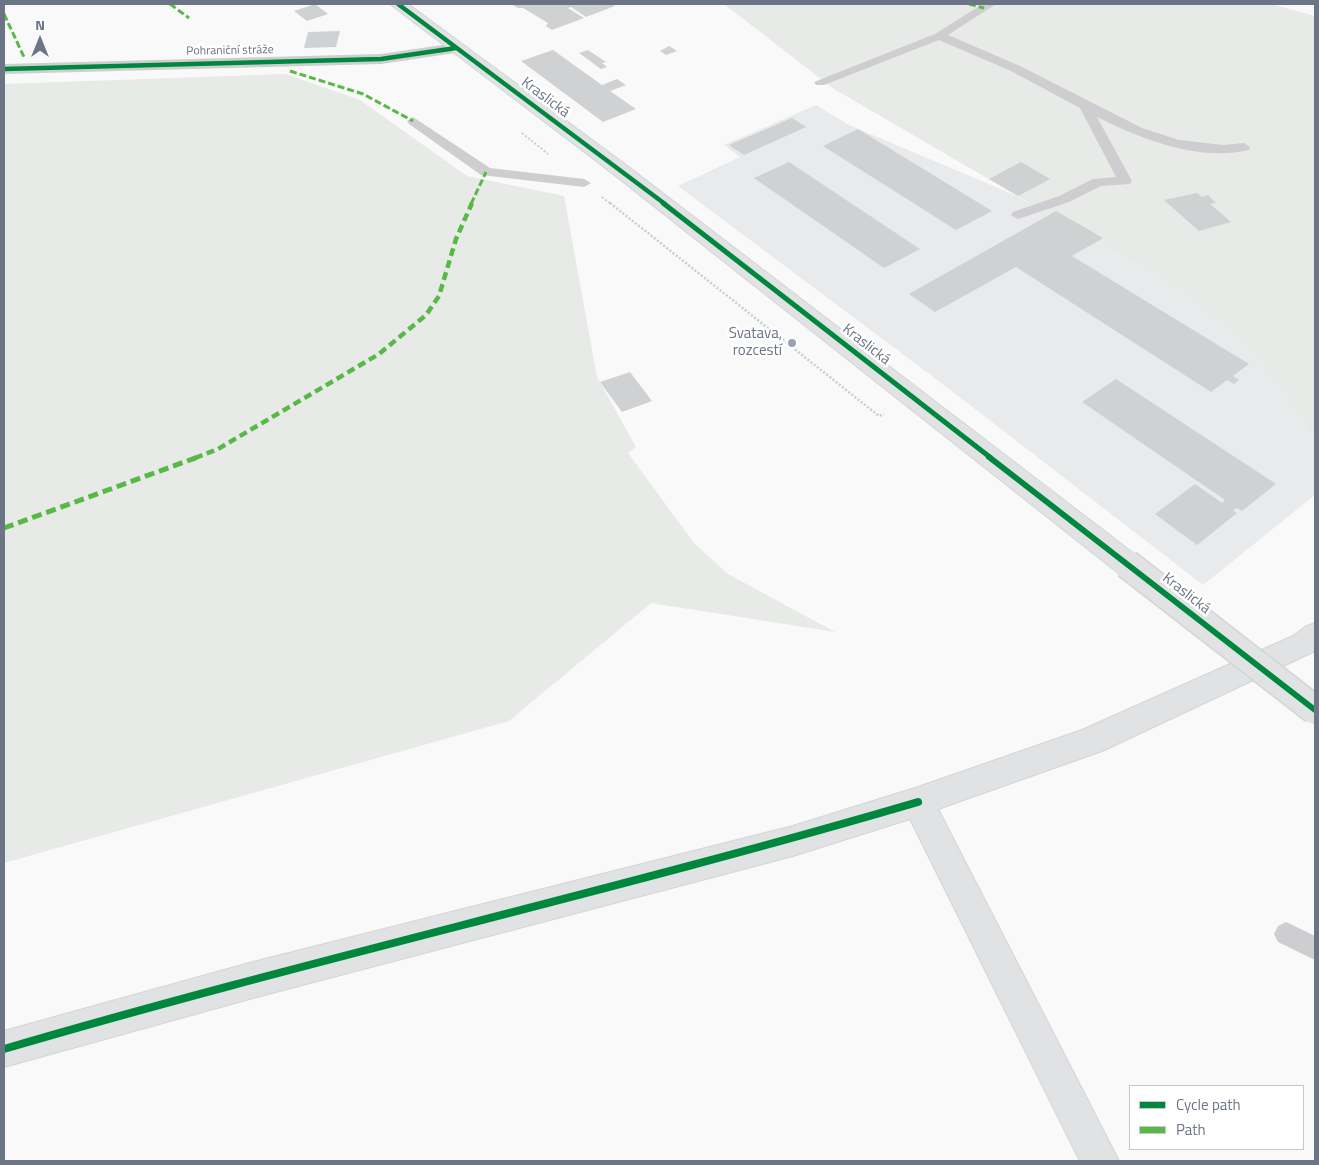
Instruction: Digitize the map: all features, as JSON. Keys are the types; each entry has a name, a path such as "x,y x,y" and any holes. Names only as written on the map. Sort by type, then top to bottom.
{"main road":[{"name":"Kraslická","path":"398,4 619,169 1315,710"},
{"path":"4,1048 253,980 793,841 918,802 1091,741 1303,644 1315,635"},
{"path":"918,802 1100,1161"}],"street":[{"name":"Pohraniční stráže","path":"4,69 381,59 456,48"}],"lane":[{"path":"820,82 939,36 990,4"},
{"path":"939,36 1040,81 1086,108 1144,136 1173,144 1232,150 1244,147"},
{"path":"1018,215 1064,199 1098,182 1125,181 1086,108"},
{"path":"413,122 486,172 584,183"},
{"path":"1286,934 1315,948"}],"shaded area":[{"path":"724,4 1272,4 1315,16 1315,439 1253,351 1179,290 834,89"},
{"path":"286,74 360,100 467,176 564,196 597,377 636,447 628,453 694,543 728,574 835,632 651,603 509,721 4,863 4,84"},
{"path":"816,105 849,125 1017,196 1179,290 1253,351 1315,439 1315,495 1203,585 944,385 678,186 740,157 724,145"}],"building":[{"path":"315,4 328,14 307,21 294,11"},
{"path":"511,4 612,4 615,6 586,17 571,7 568,8 584,18 552,30 546,26 548,23 523,8 518,8"},
{"path":"340,31 336,47 304,48 308,32"},
{"path":"669,46 677,51 666,55 660,51"},
{"path":"553,50 602,85 617,79 626,85 610,91 636,109 603,122 521,61"},
{"path":"588,50 606,62 602,63 607,67 601,69 579,53"},
{"path":"792,118 806,127 744,155 729,145"},
{"path":"858,129 992,211 956,230 823,146"},
{"path":"789,162 920,249 884,268 754,178"},
{"path":"1021,162 1050,179 1018,196 989,179"},
{"path":"1197,193 1202,197 1208,195 1216,203 1210,204 1231,222 1199,231 1164,200"},
{"path":"1056,211 1103,238 1072,256 1249,364 1233,376 1239,380 1234,384 1227,380 1211,392 1016,267 935,312 909,294"},
{"path":"630,372 652,401 622,412 600,382"},
{"path":"1116,379 1276,484 1242,511 1236,508 1233,511 1237,513 1197,545 1155,514 1195,484 1222,503 1225,500 1082,402"}],"marked path":[{"path":"170,4 189,18"},
{"path":"969,4 984,8"},
{"path":"4,14 24,57"},
{"path":"290,71 363,94 413,121"},
{"path":"4,528 218,449 379,354 426,315 439,296 456,239 486,172"}],"cycle path":[{"path":"398,4 619,169 1315,710"},
{"path":"4,69 381,59 456,48"},
{"path":"4,1049 232,985 690,867 918,802"}],"place":[{"name":"Svatava, rozcestí","path":"792,343"}]}
